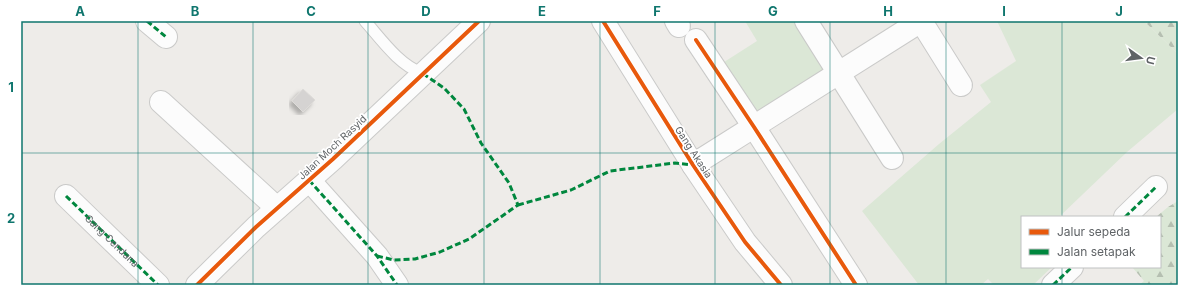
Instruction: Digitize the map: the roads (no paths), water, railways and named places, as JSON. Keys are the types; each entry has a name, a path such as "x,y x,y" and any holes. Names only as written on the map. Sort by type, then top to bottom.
{"street":[{"path":"146,21 166,37"},
{"name":"Jalan Moch Rasyid","path":"197,285 256,227 333,158 479,21"},
{"name":"Gang Akasia","path":"603,21 692,165 745,242 781,285"},
{"path":"806,21 892,158"},
{"path":"692,165 921,21 961,85"},
{"path":"696,40 856,285"},
{"path":"161,102 277,208"},
{"path":"309,180 377,256 397,285"},
{"path":"1126,216 1156,187"},
{"name":"Gang Cendana","path":"66,196 158,285"},
{"path":"1053,285 1071,268"}],"lane":[{"path":"365,21 386,46 405,64 422,73"}]}
